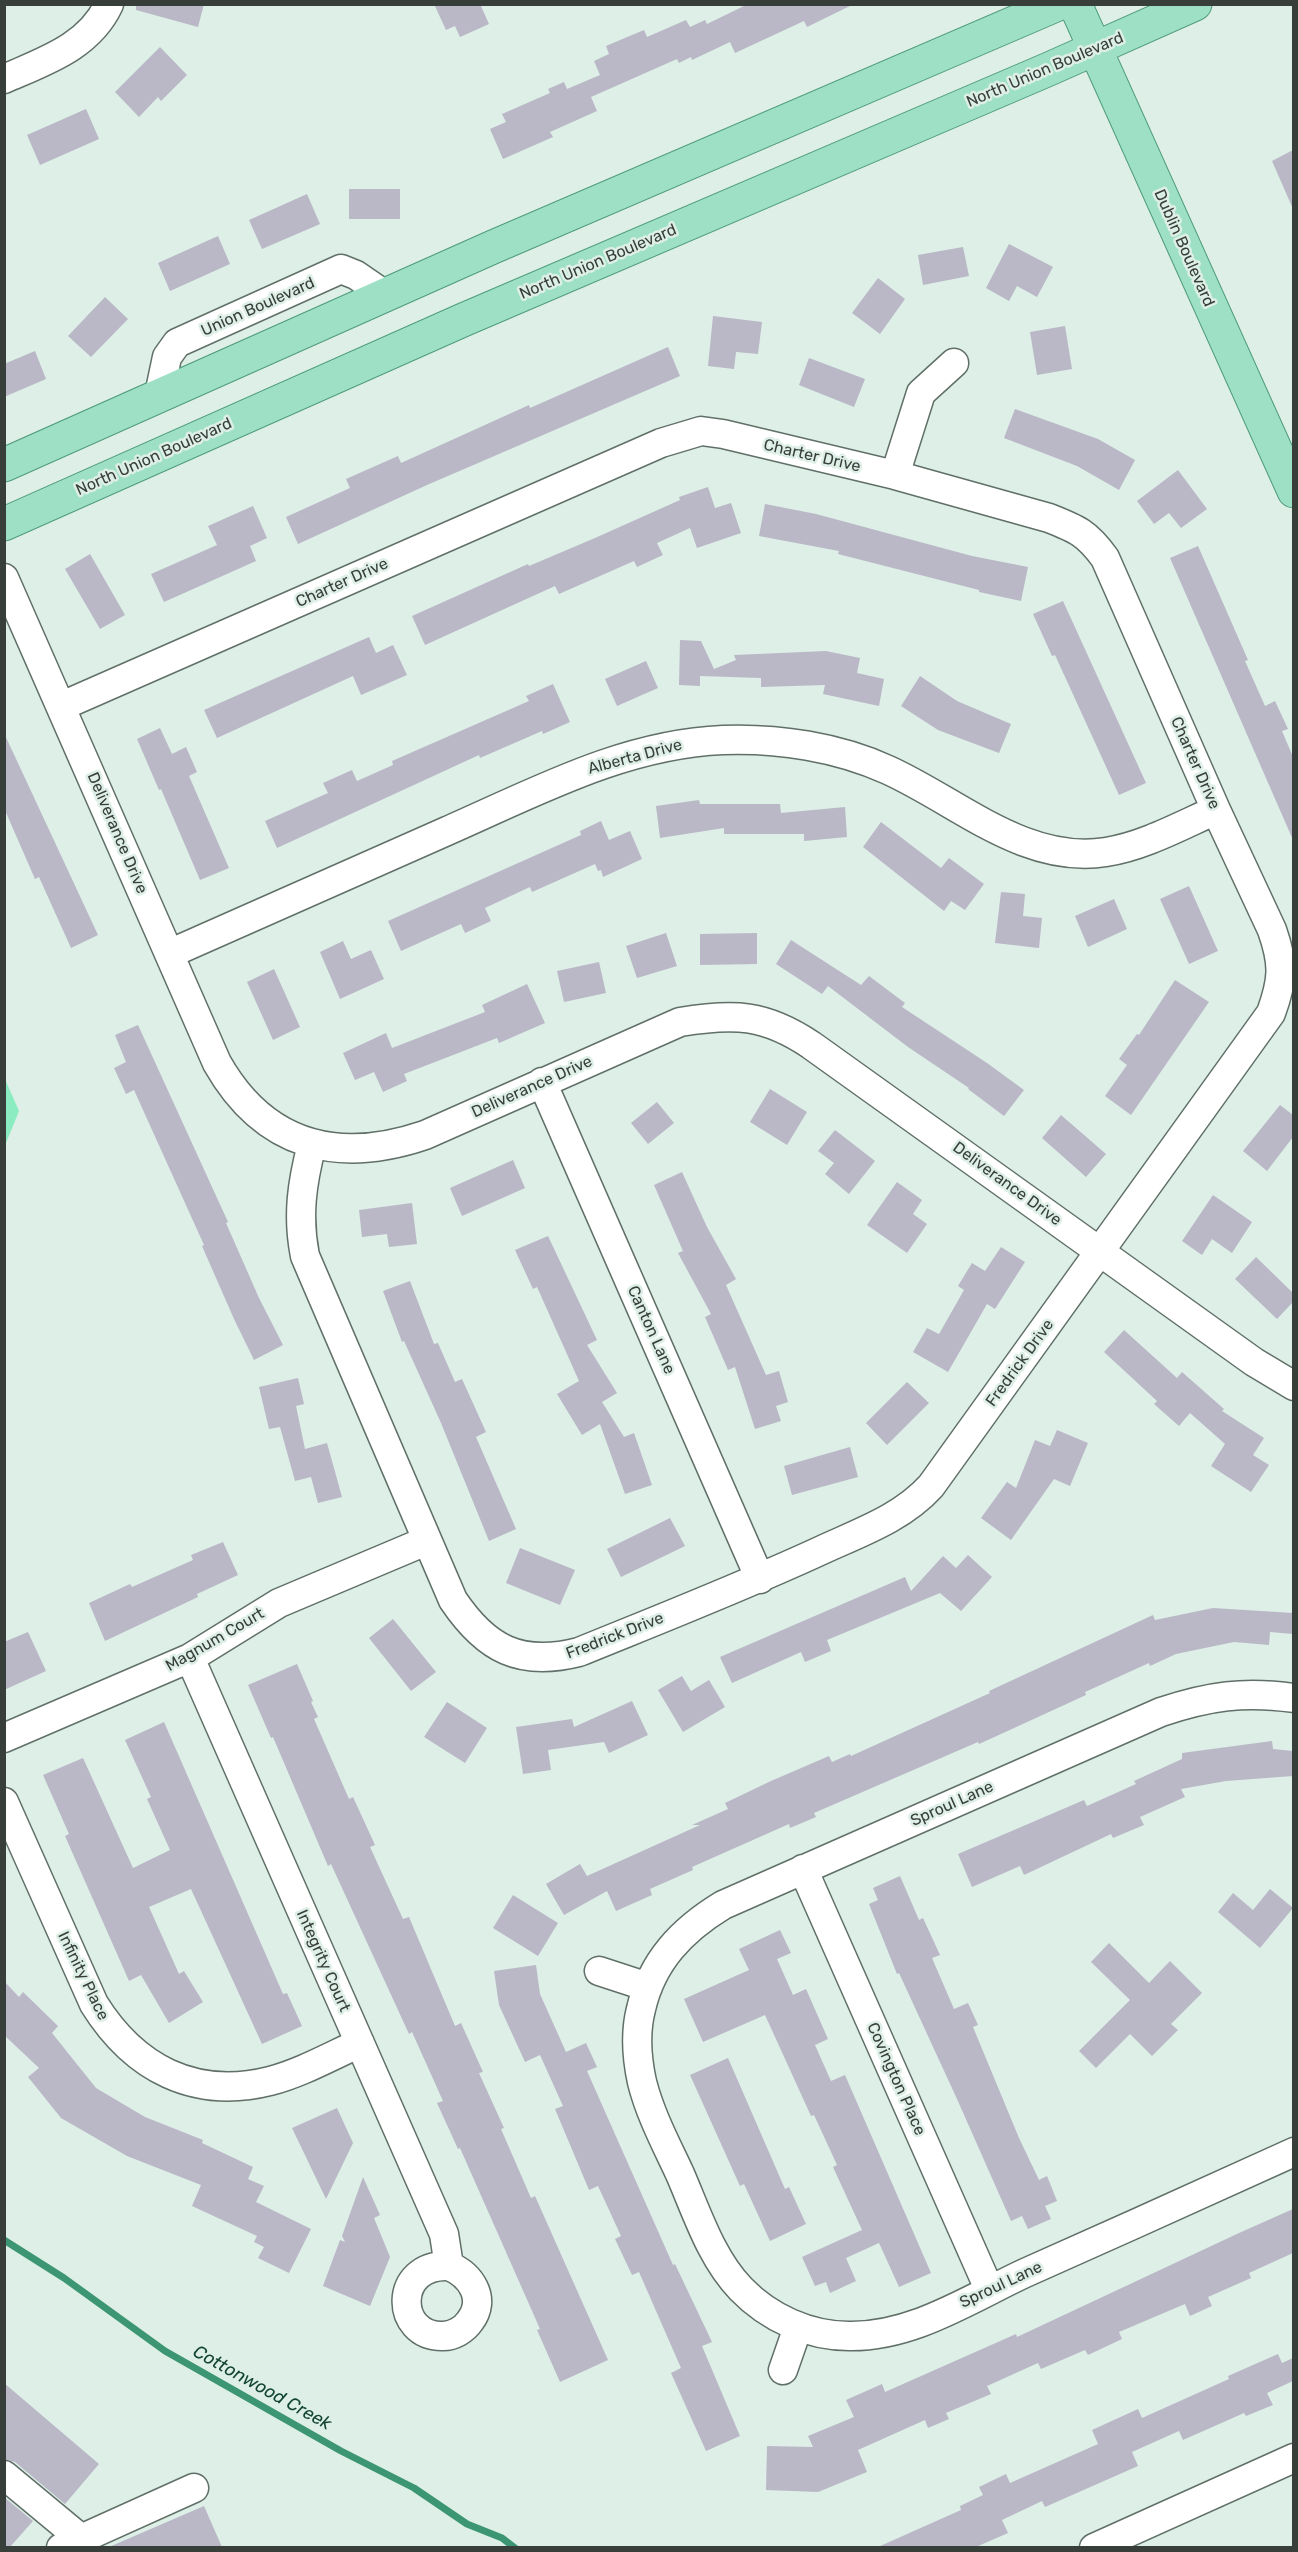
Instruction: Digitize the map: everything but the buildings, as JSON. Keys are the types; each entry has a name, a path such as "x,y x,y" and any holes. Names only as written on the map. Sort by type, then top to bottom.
{"main road":[{"path":"4,465 386,295 1058,4"},
{"name":"Dublin Boulevard","path":"1075,4 1293,491"},
{"name":"North Union Boulevard","path":"4,524 463,320 1195,4"}],"street":[{"path":"4,79 70,50 92,30 109,4"},
{"path":"895,475 921,393 954,363"},
{"name":"Charter Drive","path":"62,706 680,436 701,431 723,434 895,475 1049,518 1072,527 1090,538 1105,558 1216,810 1272,930 1282,970 1279,991 1282,1020 1100,1251"},
{"name":"Deliverance Drive","path":"4,578 217,1063 231,1087 264,1121 312,1144 347,1149 401,1143 425,1135 680,1022 732,1017 759,1020 785,1028 811,1045 1254,1362 1293,1386"},
{"name":"Alberta Drive","path":"169,954 593,767 684,743 759,740 789,743 863,760 916,784 999,830 1055,851 1080,854 1104,853 1126,848 1216,810"},
{"name":"Canton Lane","path":"542,1082 760,1578"},
{"name":"Fredrick Drive","path":"312,1144 303,1178 299,1207 300,1235 305,1256 426,1541 453,1600 466,1619 482,1636 500,1648 514,1654 536,1658 557,1657 579,1652 760,1578 885,1521 918,1500 931,1486 1100,1251"},
{"name":"Magnum Court","path":"4,1738 190,1658 279,1603 426,1541"},
{"name":"Integrity Court","path":"190,1658 444,2234 449,2266"},
{"name":"Sproul Lane","path":"1293,1698 1262,1694 1234,1694 1209,1697 1161,1712 723,1905 683,1932 669,1950 648,1987 640,2010 638,2055 649,2106 724,2269 758,2304 798,2327 848,2336 895,2332 917,2324 989,2289 1293,2152"},
{"name":"Infinity Place","path":"4,1802 94,2004 109,2028 128,2048 148,2063 169,2074 193,2082 246,2085 294,2073 360,2043"},
{"name":"Covington Place","path":"803,1869 989,2289"},
{"path":"599,1971 648,1987"},
{"path":"783,2370 798,2327"},
{"path":"1094,2547 1293,2458"},
{"path":"4,2475 71,2543 195,2488"}],"green space":[{"path":"5,1079 19,1111 6,1143 4,1143"}],"waterway":[{"name":"Cottonwood Creek","path":"4,2240 64,2278 165,2351 341,2451 414,2488 467,2524 502,2538 515,2548"}]}
